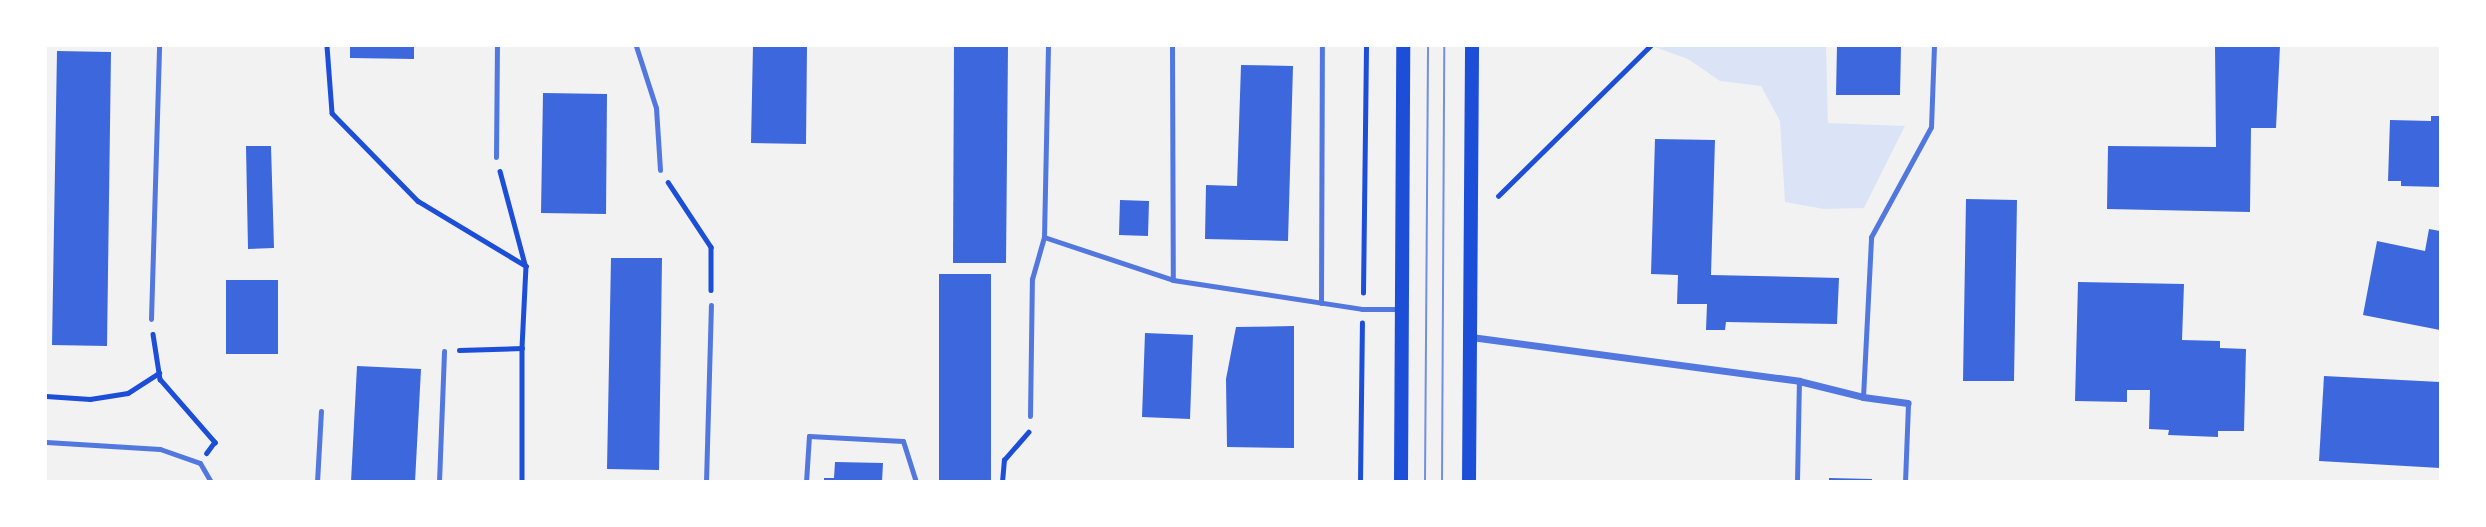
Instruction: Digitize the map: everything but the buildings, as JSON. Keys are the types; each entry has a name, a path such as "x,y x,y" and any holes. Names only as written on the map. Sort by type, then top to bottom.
{"main road":[{"path":"1401,481 1403,46"},
{"path":"1469,481 1472,46"}],"street":[{"path":"1471,337 1799,381 1863,397 1908,404"}],"lane":[{"path":"150,319 159,46"},
{"path":"496,157 497,46"},
{"path":"636,46 656,107 660,170"},
{"path":"1031,416 1032,279 1044,237 1048,46"},
{"path":"1172,46 1173,280"},
{"path":"1321,303 1322,46"},
{"path":"1863,397 1871,237 1931,127 1934,46"},
{"path":"1044,237 1173,280 1362,309 1401,309"},
{"path":"706,481 711,305"},
{"path":"439,481 444,351"},
{"path":"1797,481 1799,381"},
{"path":"1905,481 1908,404"},
{"path":"317,481 321,411"},
{"path":"806,481 809,436 903,441 916,481"},
{"path":"46,442 160,449 200,463 211,481"}],"path":[{"path":"327,46 332,113 418,201 526,266"},
{"path":"1360,481 1366,46"},
{"path":"1497,197 1650,46"},
{"path":"496,157 526,266 522,348 522,481"},
{"path":"660,170 711,247 711,305"},
{"path":"150,319 160,379 215,442 200,463"},
{"path":"444,351 522,348"},
{"path":"46,396 90,399 128,393 159,373"},
{"path":"1002,481 1004,460 1029,431"}],"shaded area":[{"path":"1652,46 1826,46 1828,123 1905,126 1864,208 1824,209 1785,202 1780,121 1761,86 1720,81 1688,59"}],"tram line":[{"path":"1425,482 1428,46"},
{"path":"1442,482 1444,46"}]}
